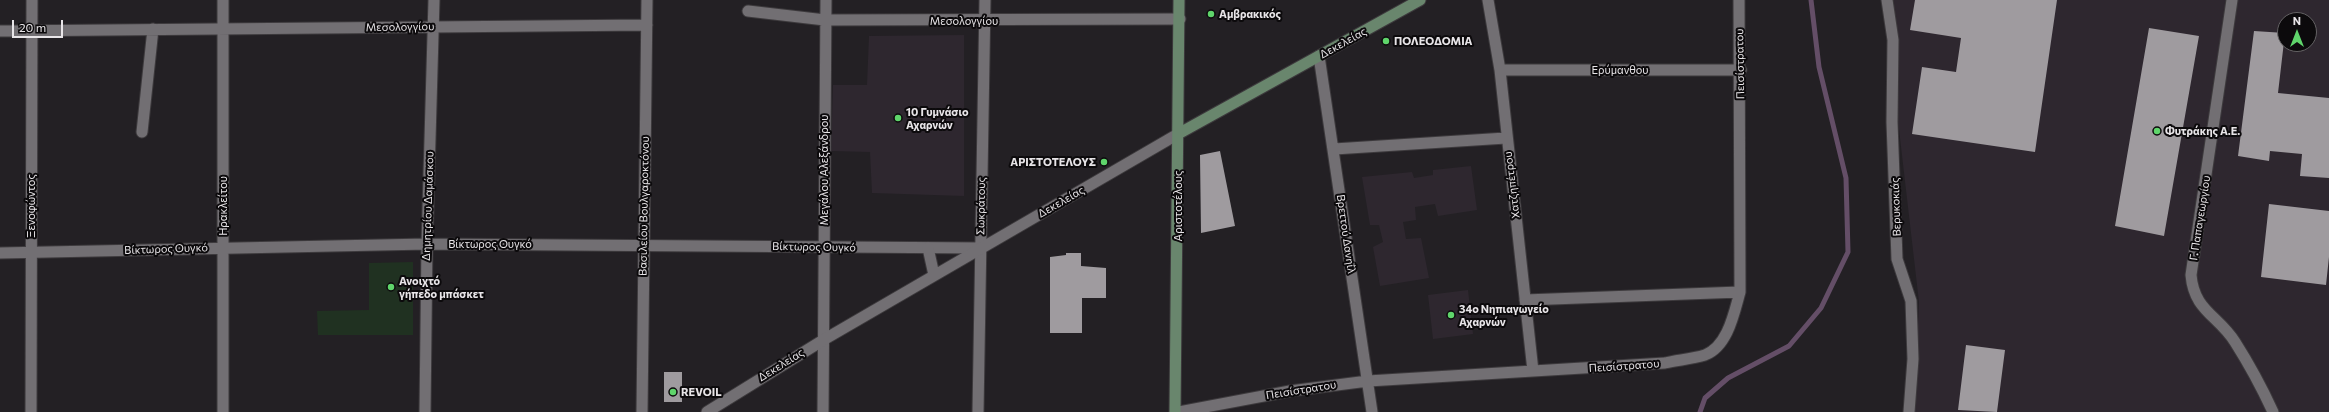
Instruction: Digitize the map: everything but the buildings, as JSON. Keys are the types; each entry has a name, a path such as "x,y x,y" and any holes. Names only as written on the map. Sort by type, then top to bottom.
{"main road":[{"name":"Αριστοτέλους","path":"1175,412 1179,0"},
{"name":"Δεκελείας","path":"1178,134 1420,0"}],"street":[{"name":"Ξενοφώντος","path":"31,412 32,0"},
{"name":"Ηρακλείτου","path":"223,0 223,412"},
{"name":"Δημητρίου Δαμάσκου","path":"425,412 426,244 434,0"},
{"name":"Βασιλείου Βουλγαροκτόνου","path":"642,412 647,0"},
{"name":"Μεγάλου Αλεξάνδρου","path":"823,412 825,339 824,247 826,0"},
{"name":"Σωκράτους","path":"978,412 985,0"},
{"name":"Χατζηπέτρου","path":"1488,0 1500,70 1506,138 1533,371"},
{"name":"Πεισίστρατου","path":"1179,412 1290,391 1368,380 1665,363 1706,355 1720,344 1731,322 1740,292 1741,70 1739,0"},
{"name":"Βερυκοκιάς","path":"1888,0 1893,40 1892,122 1897,259 1910,301 1913,359 1909,412"},
{"name":"Γ. Παπαγεωργίου","path":"2232,0 2191,275 2192,288 2198,303 2234,340 2273,412"},
{"name":"Μεσολογγίου","path":"748,11 826,20 985,21 1180,19"},
{"name":"Μεσολογγίου","path":"0,31 647,25"},
{"path":"142,132 153,29"},
{"name":"Βρεττού Δανηΐλ","path":"1319,56 1334,148 1372,412"},
{"name":"Ερύμανθου","path":"1500,70 1741,70"},
{"name":"Δεκελείας","path":"707,412 825,339 1178,134"},
{"path":"1334,148 1506,138"},
{"name":"Βίκτωρος Ουγκό","path":"0,253 224,247 426,244 981,248"},
{"path":"928,248 934,275"},
{"path":"1525,300 1740,292"}],"shaded area":[{"path":"1884,0 2329,0 2329,412 1914,412 1919,302"},
{"name":"10 Γυμνάσιο Αχαρνών","path":"964,35 964,196 872,193 870,152 831,151 833,85 867,85 869,36"},
{"path":"1471,166 1477,210 1438,216 1435,204 1415,207 1416,220 1403,222 1406,239 1421,238 1429,278 1380,286 1373,247 1383,242 1379,225 1370,225 1362,177 1412,172 1414,178 1433,175 1433,170"},
{"name":"34o Νηπιαγωγείο Αχαρνών","path":"1468,290 1473,334 1433,339 1428,295"}],"green space":[{"name":"Ανοιχτό γήπεδο μπάσκετ","path":"413,262 413,335 318,335 317,311 369,310 369,263"}],"waterway":[{"path":"1700,412 1705,398 1728,378 1789,346 1821,308 1848,252 1846,178 1819,67 1811,0"}],"place":[{"name":"Αμβρακικός","path":"1211,14"},
{"name":"ΠΟΛΕΟΔΟΜΙΑ","path":"1386,41"},
{"name":"10 Γυμνάσιο Αχαρνών","path":"898,118"},
{"name":"Φυτράκης Α.Ε.","path":"2157,131"},
{"name":"ΑΡΙΣΤΟΤΕΛΟΥΣ","path":"1104,162"},
{"name":"Ανοιχτό γήπεδο μπάσκετ","path":"391,287"},
{"name":"34o Νηπιαγωγείο Αχαρνών","path":"1451,315"},
{"name":"REVOIL","path":"673,392"}]}
